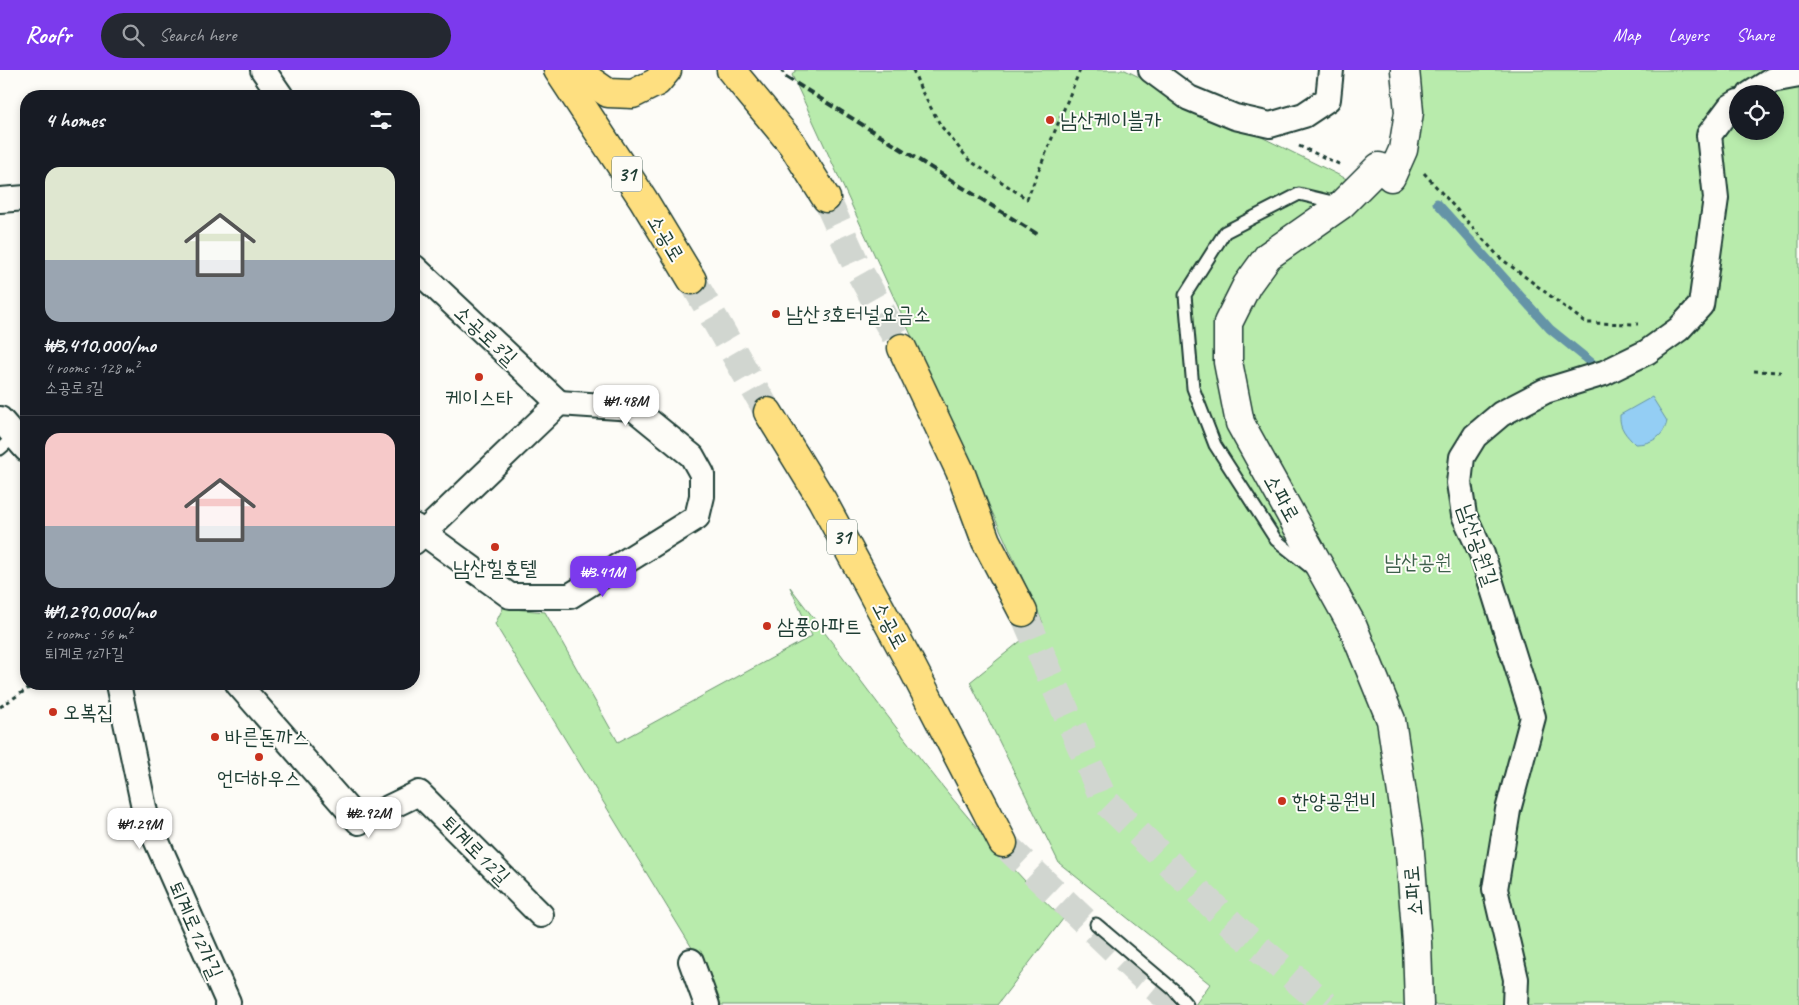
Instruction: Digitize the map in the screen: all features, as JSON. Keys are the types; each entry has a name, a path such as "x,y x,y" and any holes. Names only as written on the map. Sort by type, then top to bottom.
{"main road":[{"name":"소공로","path":"558,70 643,199 692,280"},
{"path":"575,70 608,93 633,94 658,82 667,70"},
{"path":"731,70 792,144 826,198"},
{"path":"902,348 960,471 986,541 1023,612"},
{"name":"소공로","path":"768,412 827,509 911,665 1003,843"}],"street":[{"path":"263,70 277,90"},
{"path":"1151,70 1189,98 1235,117 1270,125 1304,114 1328,99 1331,70"},
{"path":"1379,167 1391,177 1403,150 1409,112 1404,70"},
{"path":"1764,85 1772,80 1799,75"},
{"name":"남산공원길","path":"1515,1005 1516,979 1495,889 1508,810 1533,717 1482,554 1464,515 1459,484 1462,457 1475,436 1501,414 1545,391 1604,373 1647,352 1679,330 1701,305 1716,198 1709,135 1729,108"},
{"name":"소파로","path":"1379,167 1341,204 1268,256 1247,285 1228,323 1228,362 1240,423 1352,625 1392,720 1408,840 1418,943 1420,1005"},
{"path":"0,200 20,198"},
{"name":"소공로3길","path":"420,273 559,403"},
{"path":"420,531 559,403 633,408 692,456 702,474 702,496 698,517 570,596 510,596 420,536"},
{"name":"퇴계로12가길","path":"119,690 146,817 228,1004"},
{"name":"퇴계로12길","path":"251,690 359,822 419,793 540,915"},
{"path":"691,961 707,1005"}],"lane":[{"path":"1330,584 1276,540 1215,445 1193,388 1185,295 1225,232 1299,194 1341,204"},
{"path":"1096,924 1174,990 1187,1005"}],"path":[{"path":"781,70 786,77"},
{"path":"913,70 921,90 941,126 969,160 1027,198 1080,70"},
{"path":"1270,125 1283,140 1342,166 1379,167"},
{"path":"1403,150 1499,258 1586,323 1638,324 1647,321"},
{"path":"1754,371 1781,372"},
{"path":"0,707 26,690"}],"green space":[{"name":"남산공원","path":"796,70 1125,70 1359,185 1391,177 1405,70 1799,70 1799,1005 1195,1005 1210,984 1059,863 970,682 1043,623 792,75"},
{"path":"790,587 887,716 954,800 1025,881 1063,919 997,1005 715,1005 697,956 495,624 503,608 545,612 618,742 812,636"}],"water":[{"path":"1652,397 1667,421 1665,427 1660,435 1651,441 1635,444 1622,428 1620,415"}],"waterway":[{"path":"1437,203 1550,329 1602,371"}],"tunnel":[{"path":"826,198 859,271 902,348"},
{"path":"692,280 768,412"},
{"path":"1023,612 1104,800 1240,932 1326,1005"},
{"path":"1003,843 1143,977 1176,1005"}],"railway":[{"path":"786,77 1037,234"}],"place":[{"name":"남산케이블카","path":"1050,120"},
{"name":"남산3호터널요금소","path":"776,314"},
{"name":"케이스타","path":"479,377"},
{"name":"남산힐호텔","path":"495,547"},
{"name":"삼풍아파트","path":"767,626"},
{"name":"오복집","path":"53,712"},
{"name":"바른돈까스","path":"215,737"},
{"name":"언더하우스","path":"259,757"},
{"name":"한양공원비","path":"1282,801"}]}
